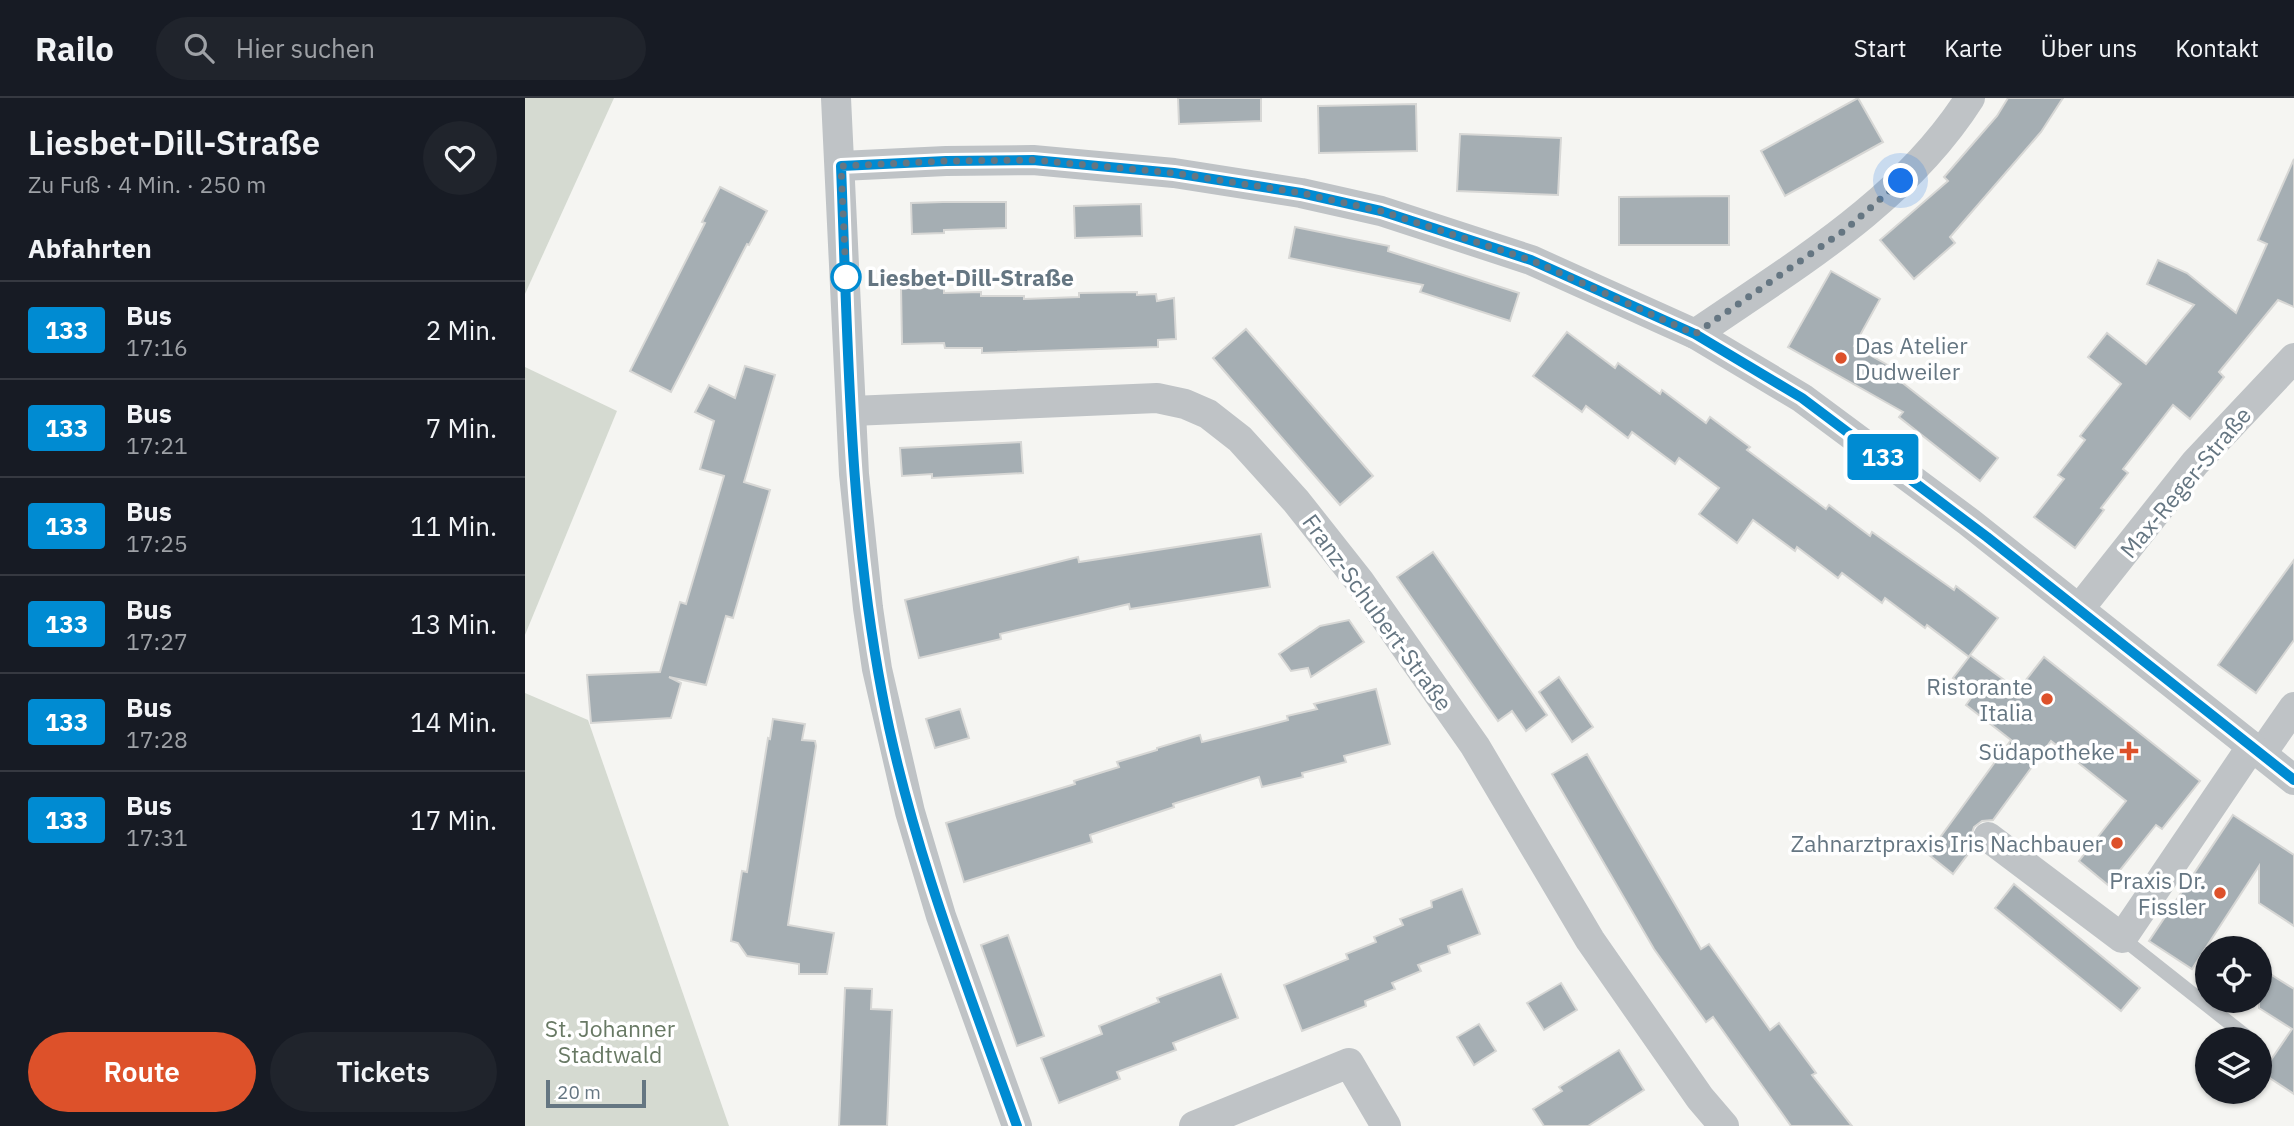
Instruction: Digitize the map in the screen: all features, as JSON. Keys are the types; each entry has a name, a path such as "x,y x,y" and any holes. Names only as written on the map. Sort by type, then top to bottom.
{"street":[{"path":"836,98 858,517 868,608 882,696 910,812 941,916 1017,1126"},
{"path":"1695,334 1845,230 1937,145 1970,98"},
{"path":"841,166 1033,160 1174,173 1301,193 1381,211 1531,260 1695,334 1802,398 2080,608 2294,780"},
{"name":"Max-Reger-Straße","path":"2080,608 2195,463 2294,358"},
{"name":"Franz-Schubert-Straße","path":"852,411 1157,398 1185,404 1208,414 1240,439 1296,501 1368,593 1475,746 1590,940 1700,1098 1724,1126"},
{"path":"1988,837 2122,938 2257,750 2294,707"},
{"path":"1195,1126 1349,1063 1386,1126"}],"lane":[{"path":"2122,938 2235,1027"}],"green space":[{"path":"525,98 614,98 525,294"},
{"path":"525,367 617,411 525,635"},
{"name":"St. Johanner Stadtwald","path":"525,693 588,720 729,1126 525,1126"}],"building":[{"path":"1178,98 1261,98 1261,121 1179,124"},
{"path":"1858,98 1883,142 1785,196 1761,151"},
{"path":"2008,98 2063,98 2041,132 1950,237 1955,243 1914,279 1880,240 1948,181 1944,177 1997,116"},
{"path":"1416,104 1417,151 1319,153 1318,106"},
{"path":"1460,134 1561,138 1558,195 1457,191"},
{"path":"2294,159 2294,307 2278,300 2219,372 2224,377 2190,419 2173,405 2123,469 2128,473 2075,548 2034,517 2064,479 2058,475 2085,440 2080,436 2121,384 2088,357 2107,333 2146,364 2194,305 2147,284 2158,260 2187,273 2236,313 2267,244 2258,240"},
{"path":"720,187 767,211 749,245 747,244 671,392 630,371 705,223 702,222"},
{"path":"1729,196 1729,245 1619,245 1619,197"},
{"path":"1006,202 1006,228 912,234 911,203"},
{"path":"1141,204 1142,236 1075,238 1074,206"},
{"path":"1295,227 1389,246 1388,251 1519,293 1510,321 1420,292 1423,285 1289,258"},
{"path":"1831,271 1880,299 1854,346 1893,368 1890,373 1998,458 1980,481 1899,417 1903,412 1788,347"},
{"path":"901,287 944,287 944,293 981,292 981,296 1024,296 1024,299 1079,297 1079,293 1156,294 1157,301 1174,298 1176,339 1158,340 1158,347 982,353 982,348 945,348 944,343 902,344"},
{"path":"1246,329 1373,476 1340,505 1213,358"},
{"path":"1567,332 1615,368 1618,363 1660,394 1662,390 1706,423 1710,417 1750,447 1747,450 1826,509 1829,505 1870,536 1872,532 1954,590 1956,586 1998,618 1970,655 2018,690 2044,657 2200,781 2162,829 2156,825 2108,885 2079,861 2126,801 2051,741 1993,820 1982,821 1974,827 1971,836 1974,846 1953,874 1928,854 2011,740 1966,705 1974,694 1953,678 1969,657 1885,598 1882,603 1842,573 1838,578 1797,547 1795,551 1753,520 1737,543 1699,514 1719,488 1679,458 1675,464 1632,432 1628,438 1586,406 1582,412 1533,376"},
{"path":"745,366 775,375 744,482 770,490 733,618 726,616 706,685 669,677 681,683 671,718 591,723 587,675 660,672 680,602 686,604 724,476 700,469 714,421 695,412 709,385 735,398"},
{"path":"1021,442 1023,473 932,478 932,474 902,476 900,448"},
{"path":"1261,534 1270,587 1130,609 1129,604 1000,634 1001,639 919,658 905,600 1078,557 1079,562"},
{"path":"1433,552 1547,715 1526,731 1512,711 1498,721 1397,577"},
{"path":"2294,560 2294,640 2256,693 2218,665"},
{"path":"1349,620 1364,642 1311,677 1308,668 1291,671 1279,654 1320,626"},
{"path":"1559,677 1593,727 1572,742 1539,692"},
{"path":"1376,689 1390,744 1344,756 1346,762 1302,773 1303,777 1262,787 1259,777 1173,804 1174,807 1090,835 1092,842 964,882 946,823 1075,784 1074,781 1119,767 1117,762 1157,748 1200,735 1202,742 1288,720 1287,716 1317,709 1314,704"},
{"path":"960,709 969,738 935,748 926,719"},
{"path":"773,719 805,724 802,740 815,741 788,925 834,933 827,974 799,974 799,964 747,956 738,943 731,941 742,871 747,872"},
{"path":"1587,754 1701,949 1709,944 1770,1030 1779,1023 1816,1073 1812,1075 1852,1126 1791,1126 1713,1017 1706,1022 1654,949 1552,774"},
{"name":"Praxis Dr. Fissler","path":"2233,815 2294,855 2294,926 2259,903 2259,866 2213,936 2195,936 2195,964 2192,969 2149,941"},
{"path":"2014,884 2140,988 2121,1011 1995,908"},
{"path":"1462,889 1480,934 1448,946 1450,953 1418,965 1421,971 1392,983 1395,989 1365,1001 1366,1006 1302,1031 1284,985 1348,959 1346,954 1376,942 1374,937 1403,925 1400,919 1432,907 1431,901"},
{"path":"1008,935 1044,1036 1017,1046 981,945"},
{"path":"1221,974 1238,1018 1173,1043 1176,1050 1117,1072 1120,1079 1059,1103 1041,1058 1102,1034 1099,1026 1159,1002 1157,998"},
{"path":"2272,975 2294,989 2294,1094 2272,1080 2272,1058 2292,1029 2267,1013 2272,1013"},
{"path":"1561,983 1577,1010 1544,1030 1527,1003"},
{"path":"845,988 872,989 871,1009 892,1010 887,1126 839,1126"},
{"path":"1479,1024 1496,1051 1474,1065 1457,1037"},
{"path":"1619,1050 1644,1090 1588,1126 1544,1126 1533,1109 1562,1091 1559,1087"}],"bus line":[{"name":"133","path":"1017,1126 941,916 910,812 882,696 868,608 854,474 841,166 1033,160 1174,173 1301,193 1381,211 1531,260 1695,334 1802,398 2080,608 2294,780"}],"place":[{"name":"Liesbet-Dill-Straße","path":"846,277"},
{"name":"Das Atelier Dudweiler","path":"1841,358"},
{"name":"Ristorante Italia","path":"2047,699"},
{"name":"Südapotheke","path":"2129,751"},
{"name":"Zahnarztpraxis Iris Nachbauer","path":"2117,843"},
{"name":"Praxis Dr. Fissler","path":"2220,893"}],"route":[{"path":"846,277 841,166 1033,160 1174,173 1301,193 1381,211 1531,260 1695,334 1845,230 1901,181"}]}
